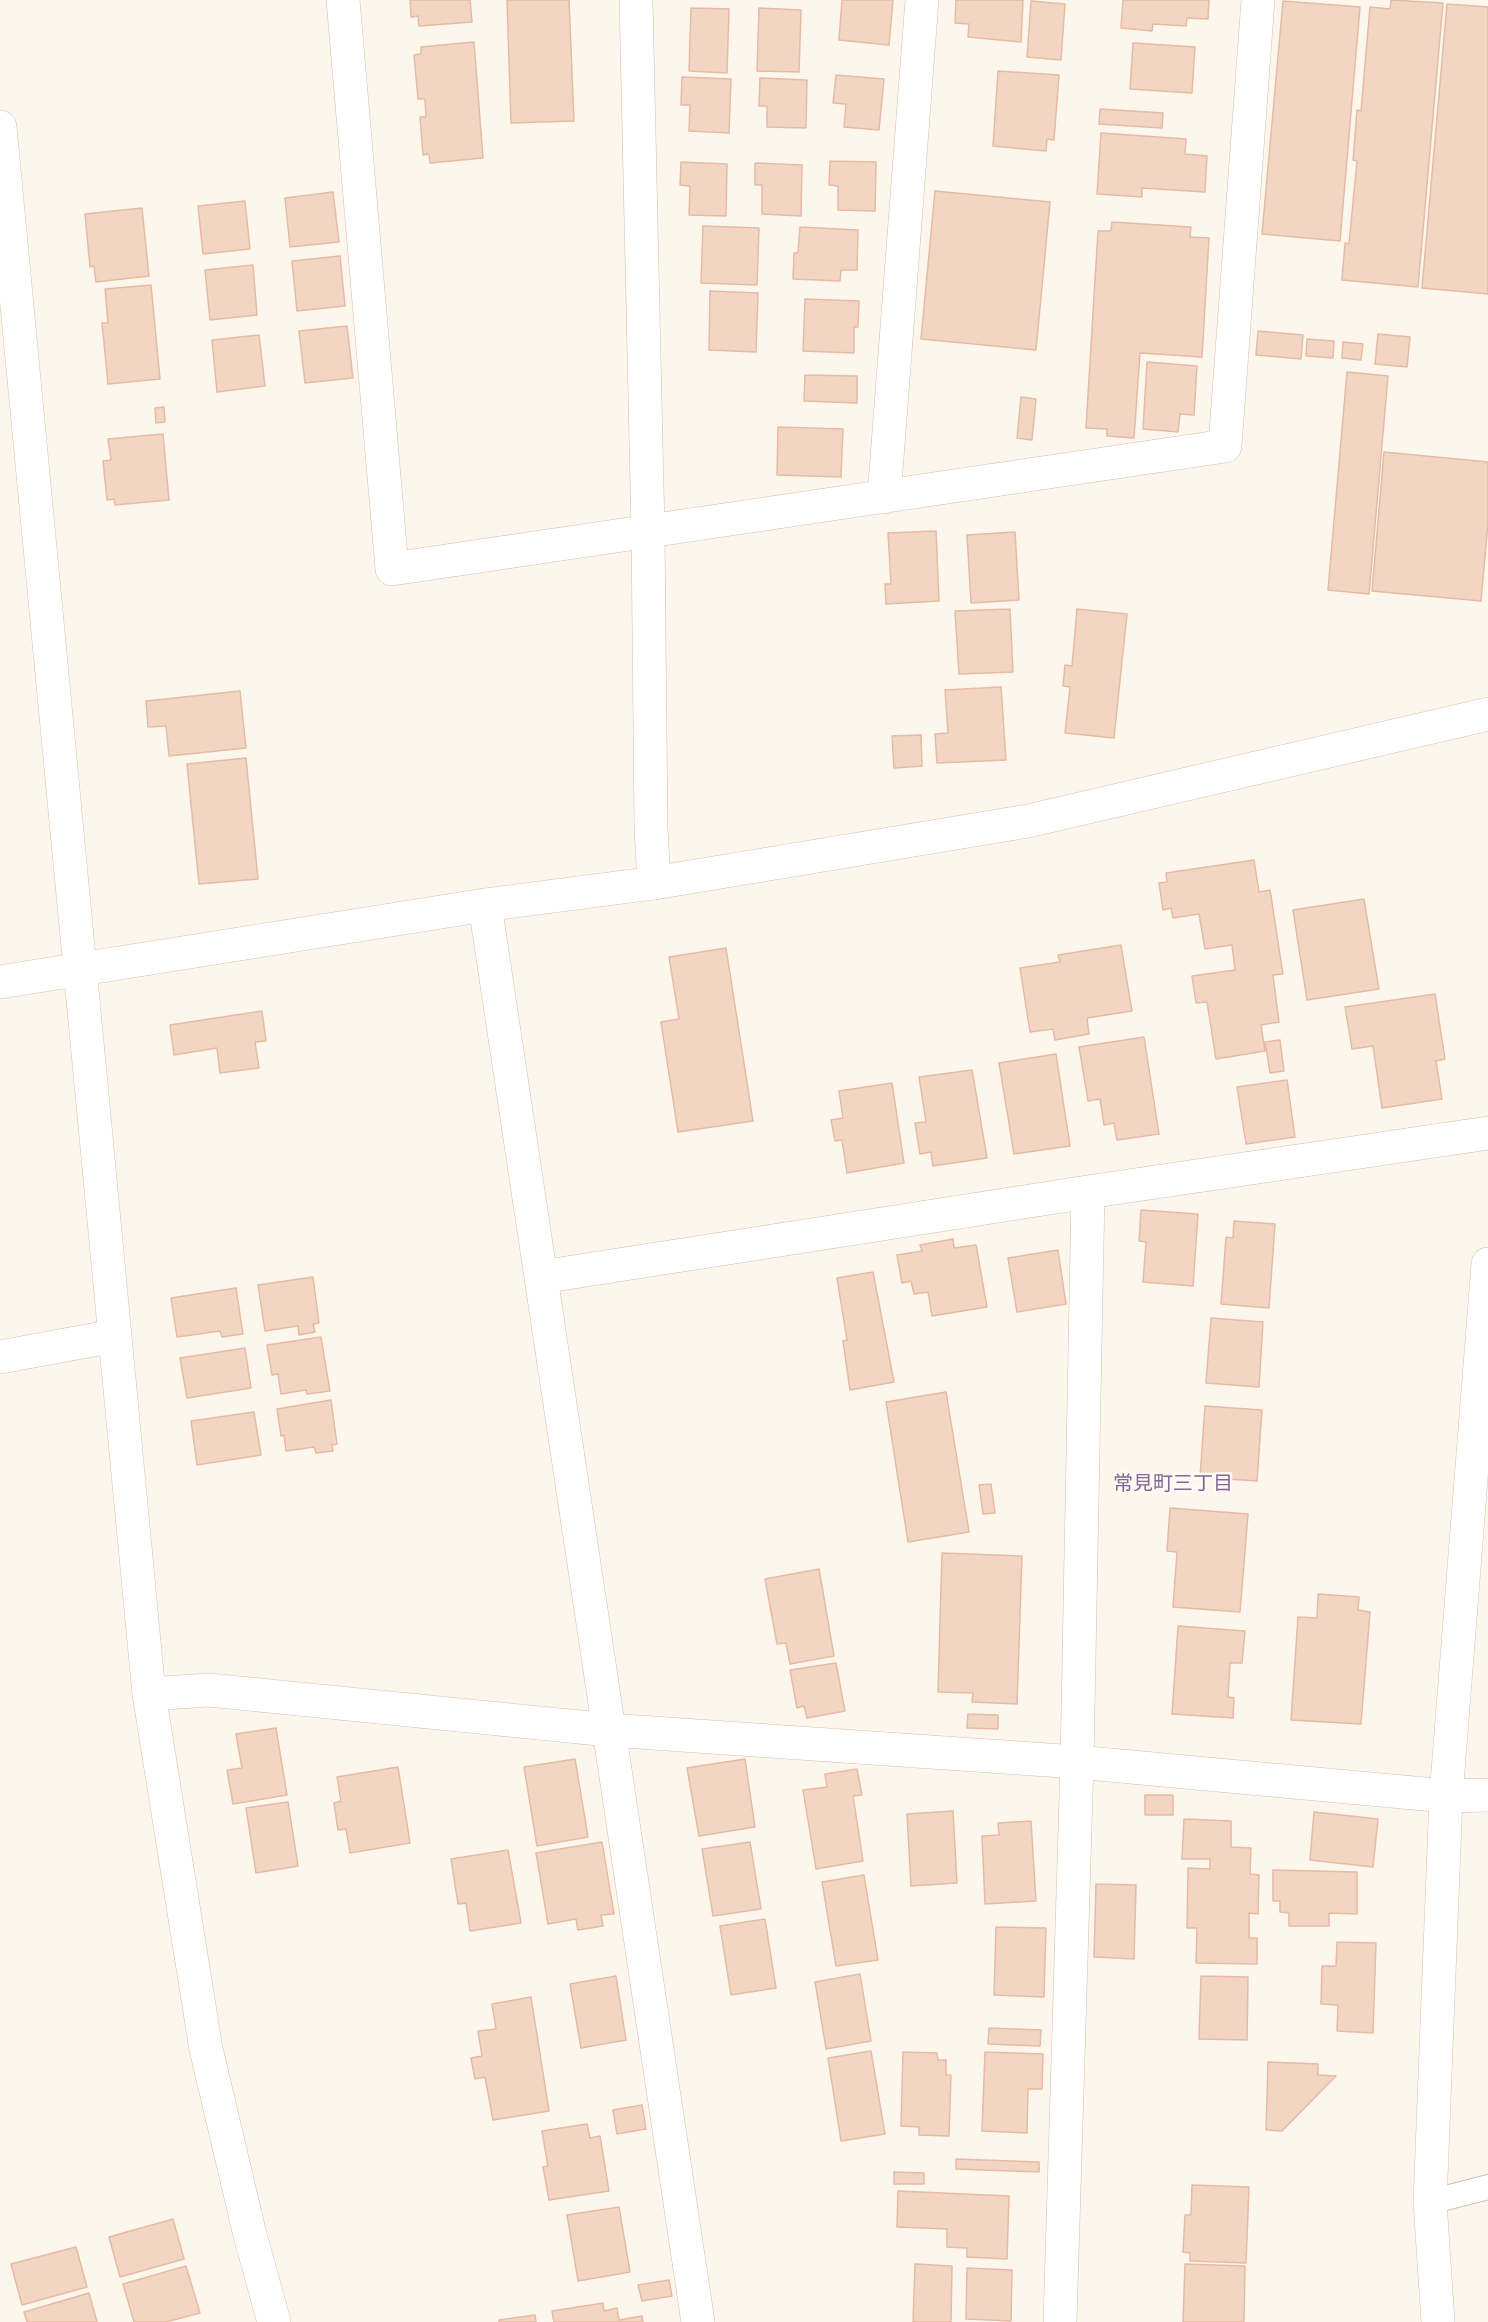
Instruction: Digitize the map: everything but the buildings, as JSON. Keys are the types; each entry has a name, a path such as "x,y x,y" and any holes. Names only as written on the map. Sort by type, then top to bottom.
{"street":[{"path":"343,0 392,569 1225,446 1258,0"},
{"path":"636,0 648,531 651,828 654,883"},
{"path":"884,496 922,0"},
{"path":"0,127 7,264 81,970 149,1694 206,2049 250,2235 274,2322"},
{"path":"0,982 485,905 654,883 1028,821 1488,714"},
{"path":"485,905 698,2322"},
{"path":"541,1277 1088,1192 1488,1133"},
{"path":"1060,2322 1077,1762 1088,1192"},
{"path":"1438,2322 1430,2202 1446,1796 1488,1264"},
{"path":"0,1357 114,1336"},
{"path":"149,1694 209,1690 609,1730 1077,1762 1446,1796 1488,1795"}],"lane":[{"path":"1430,2202 1488,2187"}],"district":[{"name":"常見町三丁目","path":"1173,1484"}]}
